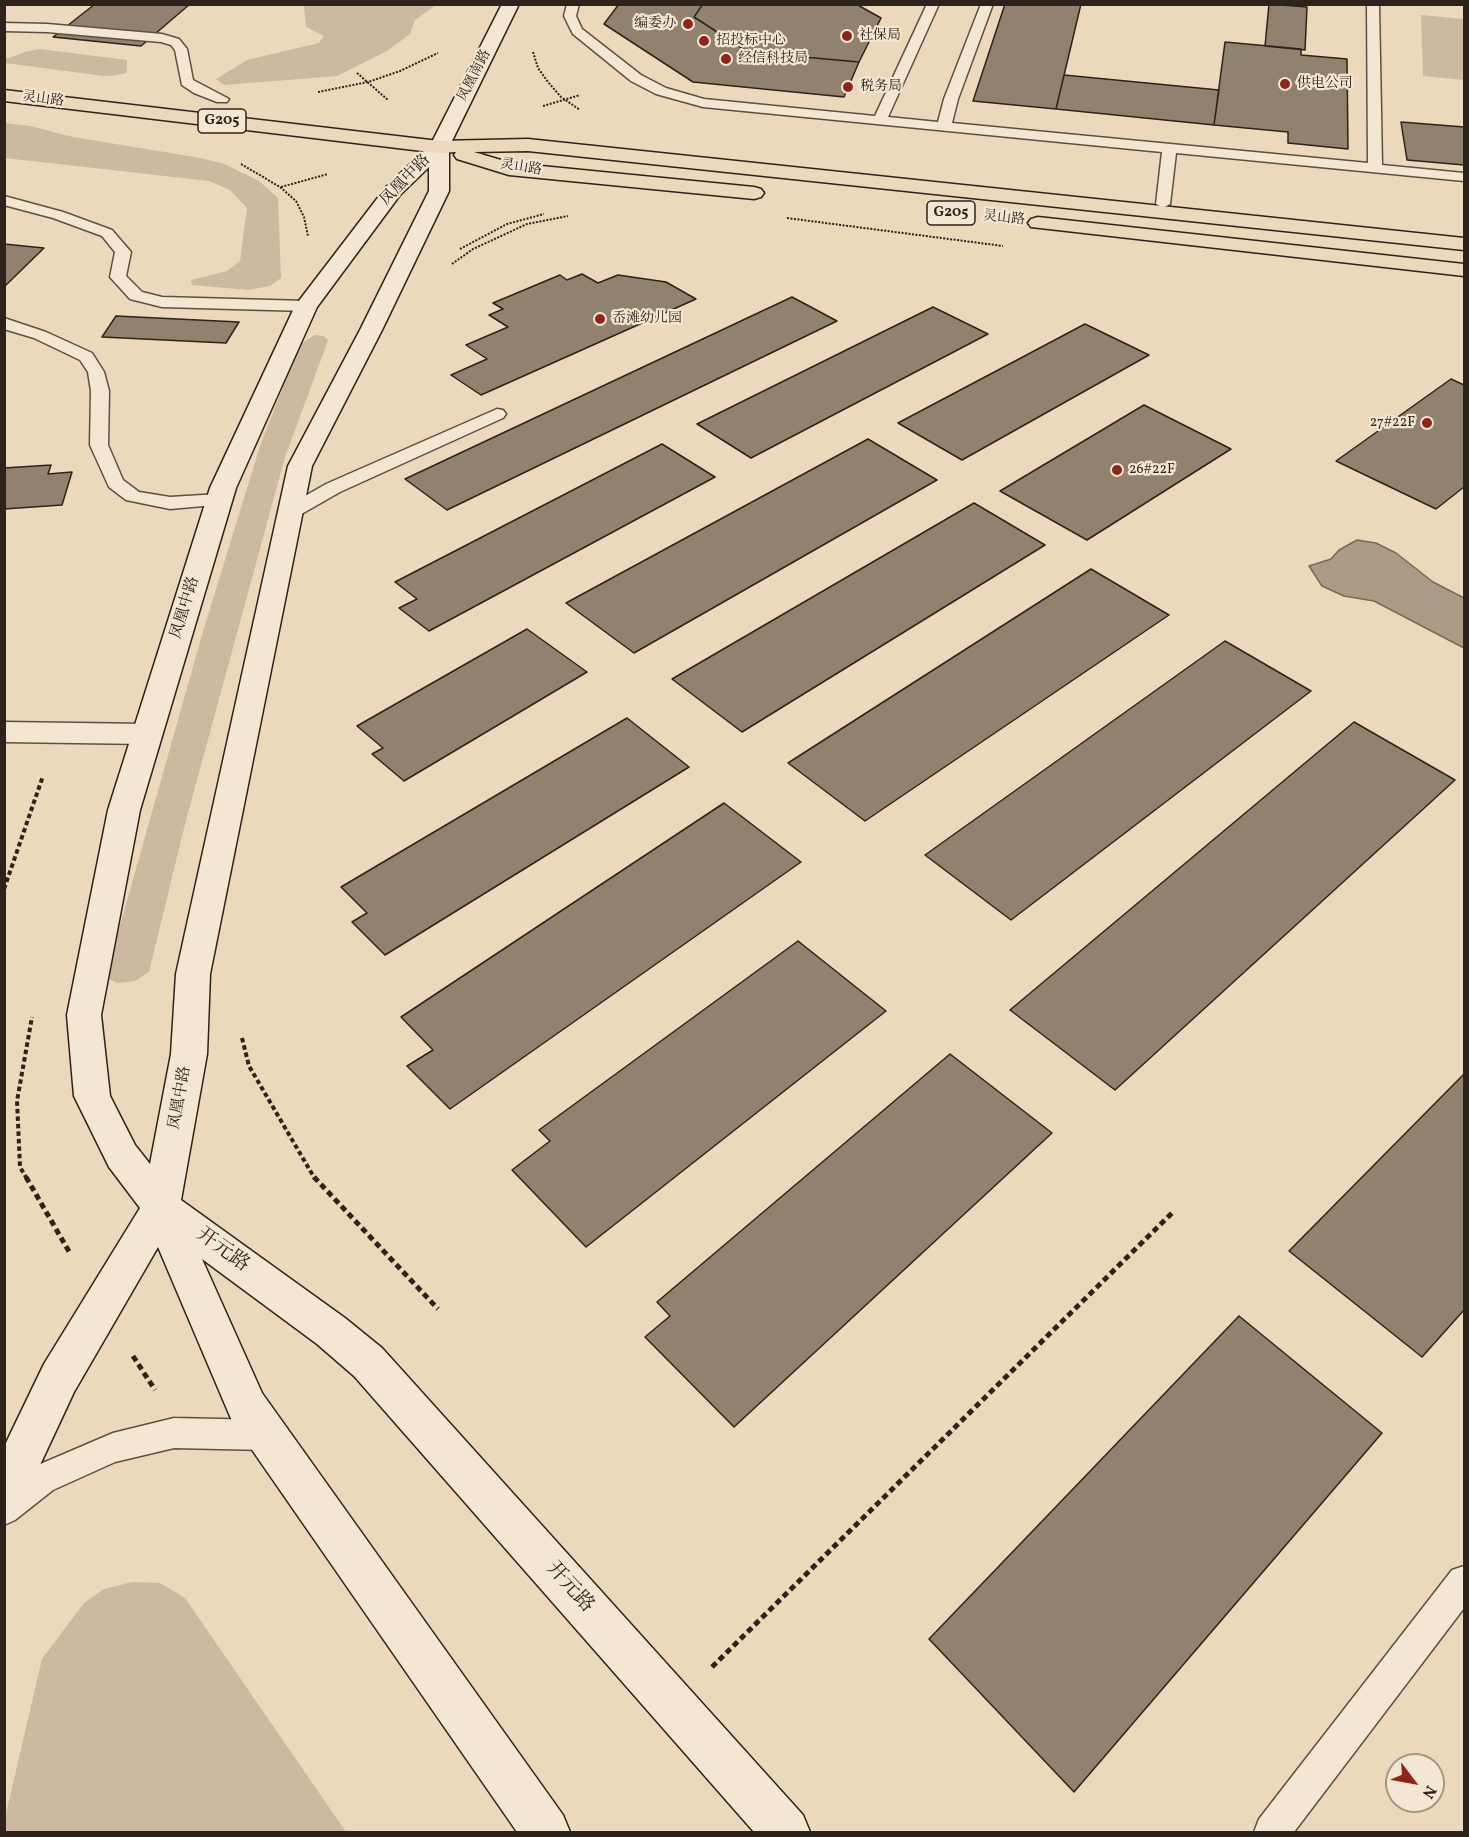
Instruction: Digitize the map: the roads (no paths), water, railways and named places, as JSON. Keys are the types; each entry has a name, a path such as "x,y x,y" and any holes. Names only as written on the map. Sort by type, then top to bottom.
{"highway":[{"name":"灵山路","path":"4,95 439,147 528,145 1464,244"},
{"name":"灵山路","path":"439,147 509,169 768,194"},
{"name":"灵山路","path":"1018,221 1464,270"}],"main road":[{"name":"凤凰南路","path":"439,147 511,4"},
{"name":"凤凰中路","path":"161,1207 122,1156 92,1096 84,1015 124,810 219,500 306,306 393,191 439,147"},
{"name":"凤凰中路","path":"4,1495 59,1378 161,1207 189,1054 193,974 300,466 371,330 439,191 439,147"},
{"path":"4,732 147,734"},
{"name":"开元路","path":"161,1207 242,1396 266,1435 546,1833"},
{"name":"开元路","path":"161,1207 331,1331 368,1362 786,1833"}],"lane":[{"path":"573,4 570,16 577,31 636,78 661,91 703,103 1464,177"},
{"path":"879,121 933,4"},
{"path":"944,127 951,99 987,4"},
{"path":"1373,4 1375,169"},
{"path":"4,27 162,38 175,42 182,49 187,82 199,90 222,99"},
{"path":"1163,204 1169,149"},
{"path":"4,200 58,215 107,233 123,252 118,277 135,296 162,302 306,306"},
{"path":"4,323 40,335 86,357 96,372 99,391 99,445 115,483 133,496 170,503 219,500"},
{"path":"291,512 333,488 497,414"},
{"path":"4,1509 42,1479 113,1448 174,1433 266,1435"},
{"path":"1272,1833 1464,1582"}],"place":[{"name":"编委办","path":"688,24"},
{"name":"社保局","path":"847,36"},
{"name":"招投标中心","path":"704,41"},
{"name":"经信科技局","path":"726,59"},
{"name":"供电公司","path":"1285,84"},
{"name":"税务局","path":"848,87"},
{"name":"岙滩幼儿园","path":"600,319"},
{"name":"27#22F","path":"1427,423"},
{"name":"26#22F","path":"1117,470"}]}
